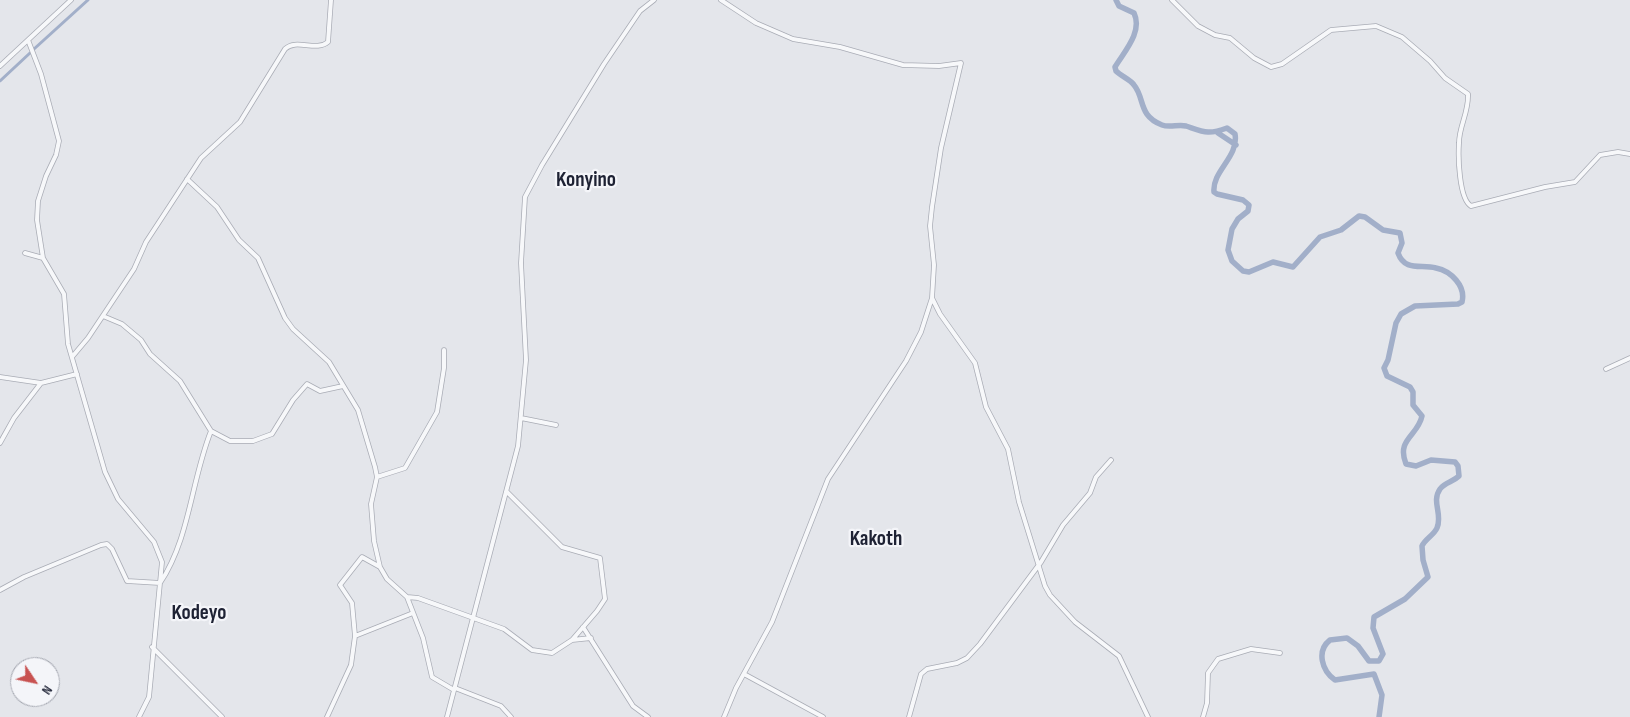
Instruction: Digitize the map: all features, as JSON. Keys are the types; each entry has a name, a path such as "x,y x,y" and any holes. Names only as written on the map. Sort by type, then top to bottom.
{"street":[{"path":"0,66 71,0"},
{"path":"72,358 134,269 146,242 187,179 210,149 240,122 288,46 321,46 328,42 331,0"},
{"path":"447,717 508,492 518,446 526,360 521,263 526,197 542,165 604,64 640,12 654,0"},
{"path":"721,0 756,23 793,39 840,47 904,65 939,66 961,63 941,148 932,207 930,226 934,265 932,298 921,332 906,361 828,479 772,622 744,674 724,717"},
{"path":"1172,0 1198,26 1215,35 1230,38 1254,58 1273,67 1335,29 1376,26 1402,37 1430,61 1445,78 1468,94 1467,113 1459,143 1462,195 1471,206 1545,187 1575,182 1600,156 1618,152 1630,154"},
{"path":"28,40 41,74 58,141 56,155 46,176 38,201 38,220 43,258 64,294 68,344 105,472 118,499 154,542 162,562 148,697 139,717"},
{"path":"187,179 217,208 239,240 258,258 285,318 293,329 329,362 358,410 377,477 371,504 374,541 380,567 386,579 408,597 423,638 432,677 455,689 501,706 511,717"},
{"path":"25,253 43,258"},
{"path":"932,298 940,314 975,363 986,407 1008,449 1019,502 1038,567 1050,595 1082,628 1119,656 1148,717"},
{"path":"103,316 122,324 141,340 150,354 180,381 211,432 230,441 268,437 272,434 293,400 307,384 320,391 343,386"},
{"path":"377,477 405,468 437,412 444,368 444,350"},
{"path":"1606,369 1630,358"},
{"path":"0,377 41,383 77,374"},
{"path":"0,443 14,418 41,383"},
{"path":"522,418 556,425"},
{"path":"160,583 178,551 201,456 211,432"},
{"path":"910,717 921,674 927,670 950,666 967,658 980,644 1038,567 1062,525 1090,493 1096,477 1111,460"},
{"path":"408,597 418,598 504,629 526,647 539,652 552,653 572,640 605,599 600,558 562,548 508,492"},
{"path":"0,590 24,577 107,544 112,549 127,581 160,583"},
{"path":"327,717 351,665 355,636 352,603 340,586 362,557 380,567"},
{"path":"355,636 413,613"},
{"path":"583,627 633,706 648,717"},
{"path":"572,640 591,638"},
{"path":"152,647 222,717"},
{"path":"1203,717 1207,703 1208,673 1218,659 1251,648 1280,653"},
{"path":"744,674 822,717"}],"waterway":[{"path":"34,49 88,0"},
{"path":"1116,0 1119,6 1134,13 1136,20 1136,27 1131,42 1115,67 1116,71 1134,85 1149,117 1165,126 1186,126 1206,132 1227,128 1235,134 1233,150 1217,177 1214,184 1214,192 1243,200 1249,205 1248,211 1238,219 1232,229 1228,250 1232,261 1243,271 1249,272 1273,262 1293,267 1320,237 1341,230 1359,216 1365,217 1383,230 1400,233 1402,243 1398,253 1405,263 1447,272 1456,280 1462,290 1462,302 1458,304 1415,306 1401,314 1396,323 1388,360 1384,368 1387,376 1410,387 1413,392 1413,405 1422,416 1420,423 1406,443 1404,449 1406,464 1416,466 1431,460 1455,462 1458,466 1459,476 1440,489 1437,499 1439,518 1437,528 1422,546 1423,560 1428,577 1405,599 1374,617 1373,628 1383,654 1379,661 1369,661 1358,646 1347,638 1330,640 1322,655 1322,661 1327,672 1335,680 1374,674 1382,695 1379,717"},
{"path":"0,81 30,53"},
{"path":"1218,133 1236,145"}],"district":[{"name":"Konyino","path":"586,181"},
{"name":"Kakoth","path":"876,540"},
{"name":"Kodeyo","path":"199,614"}]}
